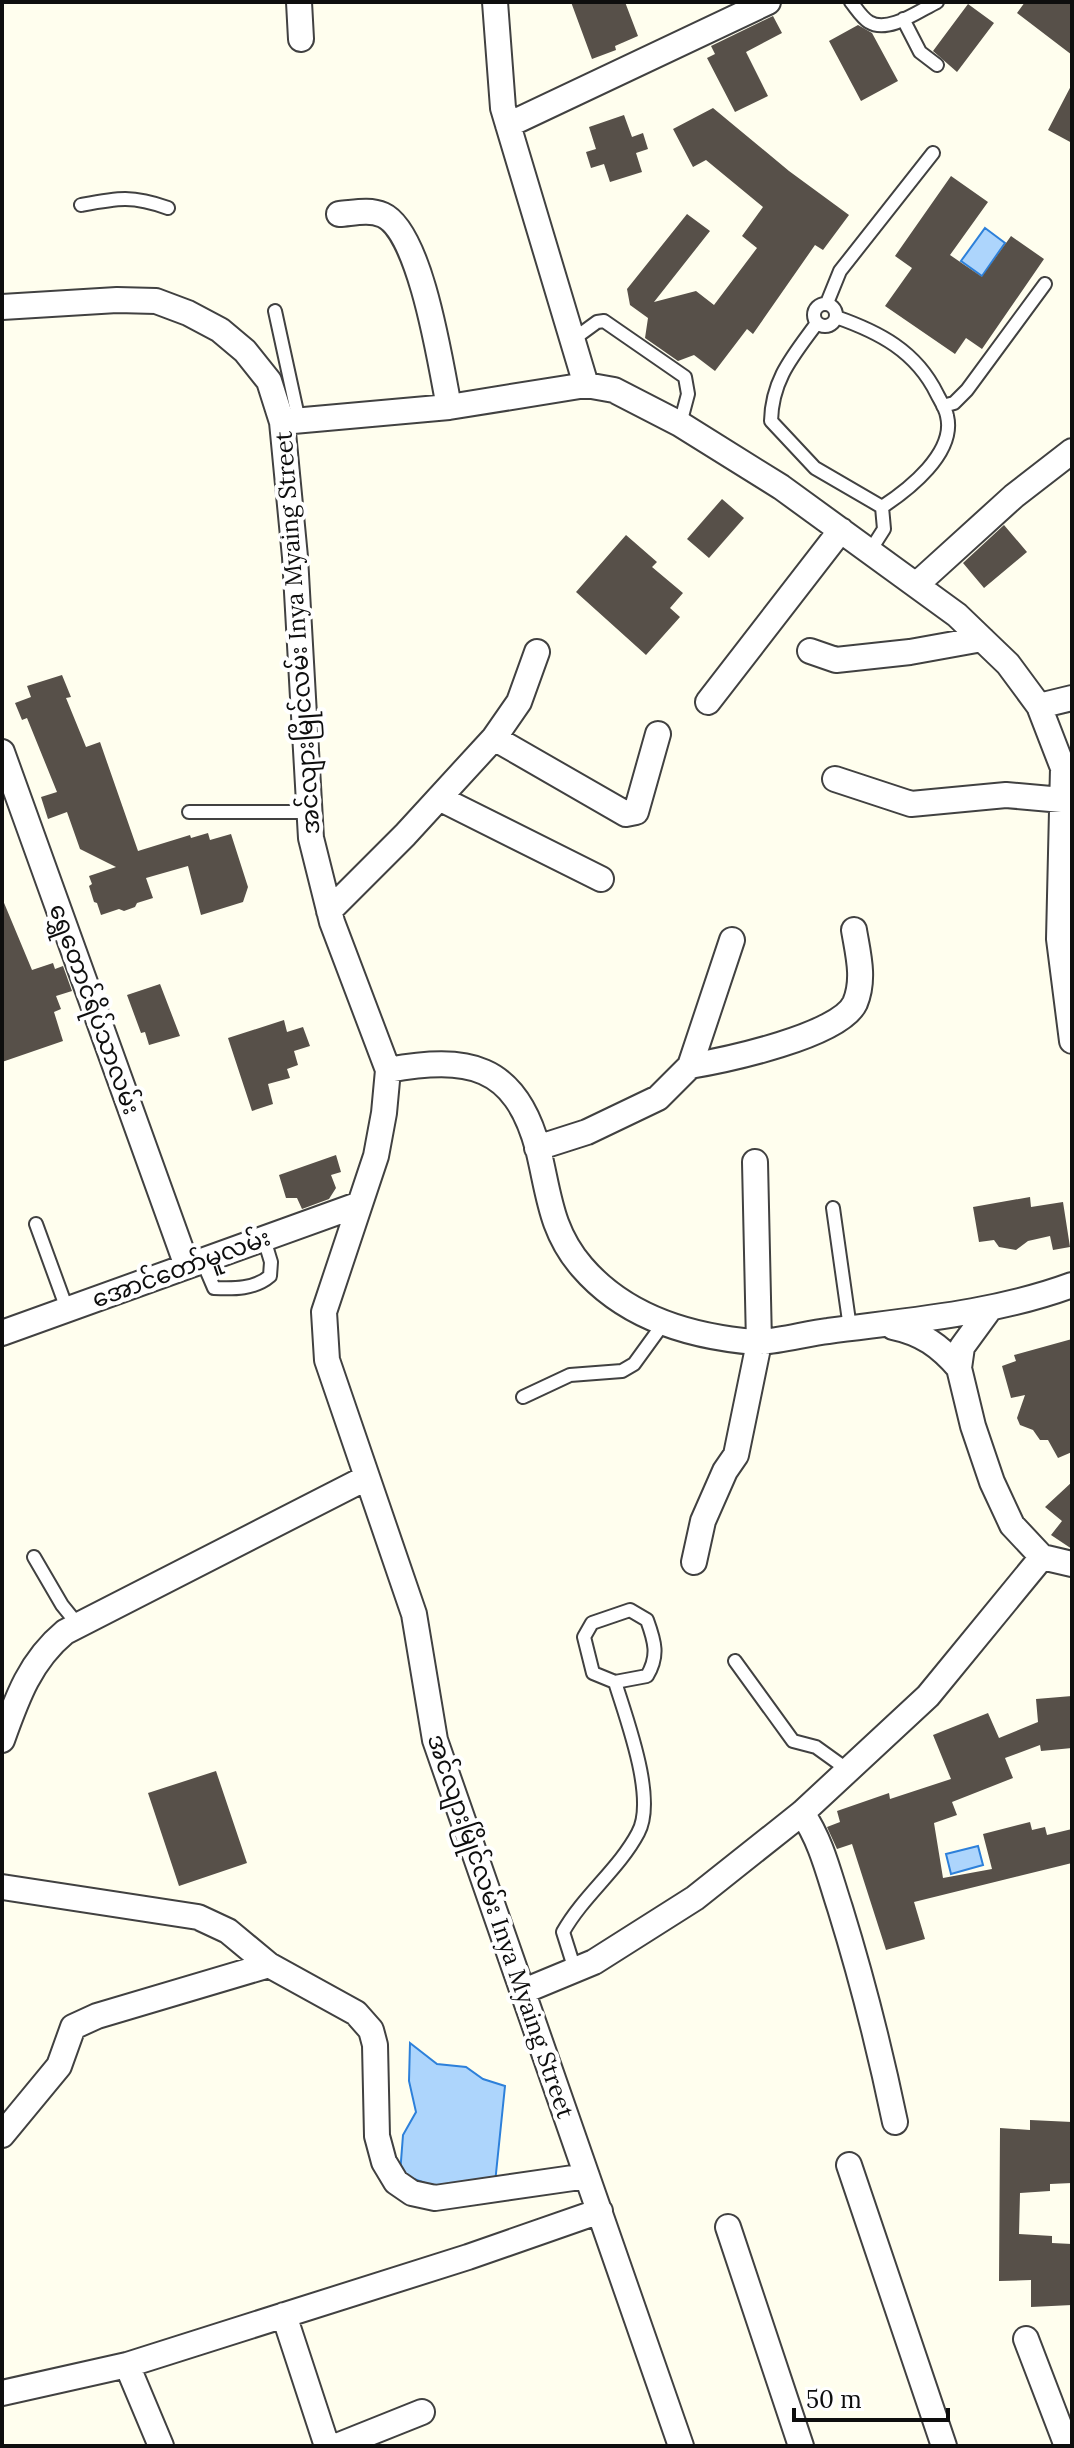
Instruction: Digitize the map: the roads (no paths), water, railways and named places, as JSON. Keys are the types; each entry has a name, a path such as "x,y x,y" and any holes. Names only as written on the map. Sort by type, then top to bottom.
{"street":[{"path":"299,2 301,39"},
{"path":"495,2 503,108 586,385"},
{"path":"508,125 768,2"},
{"path":"339,214 366,211 385,216 404,236 425,294 449,407"},
{"name":"အင်လျားမြိုင်လမ်း Inya Myaing Street","path":"2,307 117,300 156,301 188,313 220,330 245,351 269,381 290,422 311,838 329,911 388,1070 376,1156 324,1312 323,1335 327,1360 414,1614 435,1740 681,2446"},
{"path":"290,422 449,407 586,385 614,390 680,424 781,487 957,615 1008,664 1039,706 1063,768 1059,939 1072,1041"},
{"path":"916,585 1014,496 1072,451"},
{"path":"708,702 841,530"},
{"path":"810,651 836,660 910,652 982,639"},
{"path":"329,911 405,835 494,738 519,702 537,652"},
{"path":"1039,706 1072,698"},
{"path":"494,738 631,815 636,812 658,734"},
{"name":"ရွှေတောင်ရိပ်သာလမ်း","path":"2,752 9,790 195,1263"},
{"path":"835,779 911,804 1006,795 1062,800"},
{"path":"439,798 601,879"},
{"path":"690,1066 735,1059 787,1042 848,1014 855,1002 862,976 854,930"},
{"path":"537,1148 587,1132 658,1098 690,1066 732,940"},
{"path":"388,1070 421,1064 452,1064 480,1068 503,1084 517,1100 537,1148 552,1216 581,1266 620,1302 663,1324 759,1343 989,1310 1072,1285"},
{"path":"694,1562 703,1521 725,1471 736,1455 759,1343 755,1162"},
{"name":"အောင်တော်မူလမ်း","path":"2,1333 360,1204"},
{"path":"524,1991 594,1962 695,1898 802,1813 928,1696 1059,1562 1012,1525 992,1482 973,1426 959,1368 962,1347 989,1310"},
{"path":"883,1325 919,1334 944,1350 959,1368"},
{"path":"2,1740 17,1698 46,1648 65,1632 366,1478"},
{"path":"802,1813 817,1835 856,1959 895,2122"},
{"path":"2,1887 198,1917 228,1931 269,1965 356,2013 371,2030 375,2045 377,2136 384,2162 396,2182 412,2193 435,2198 587,2176"},
{"path":"2,2135 59,2066 73,2027 97,2016 269,1965"},
{"path":"849,2165 944,2446"},
{"path":"2,2393 127,2365 468,2257 600,2211"},
{"path":"728,2227 801,2446"},
{"path":"284,2315 327,2446"},
{"path":"1026,2339 1067,2446"},
{"path":"127,2365 161,2446"},
{"path":"337,2446 422,2412"}],"lane":[{"path":"851,2 870,23 881,25 903,19 937,2"},
{"path":"903,19 920,52 937,65"},
{"path":"827,303 840,271 933,153"},
{"path":"81,205 112,199 142,199 168,208"},
{"path":"943,406 954,403 967,390 1045,284"},
{"path":"827,303 833,306 836,317 828,326 817,323 813,318 816,307 827,303"},
{"path":"275,311 290,422"},
{"path":"836,317 894,343 918,363 929,377 948,416 947,433 940,452 909,490 882,507"},
{"path":"571,341 597,322 604,321 685,377 688,394 680,424"},
{"path":"817,323 783,371 772,399 771,421 815,468 882,507 884,529 870,551"},
{"path":"189,812 308,812"},
{"path":"833,1208 850,1328"},
{"path":"36,1224 67,1309"},
{"path":"195,1263 214,1288 233,1289 261,1283 270,1276 271,1262 264,1239"},
{"path":"523,1397 570,1375 622,1371 634,1364 663,1324"},
{"path":"34,1557 62,1605 79,1626"},
{"path":"630,1610 647,1620 656,1660 647,1676 615,1682 593,1673 584,1637 592,1623 630,1610"},
{"path":"735,1661 793,1741 816,1747 848,1770"},
{"path":"575,1970 563,1932 576,1909 597,1888 640,1832 645,1800 638,1760 615,1682"}],"water":[{"path":"985,228 1005,243 982,276 961,261"},
{"path":"978,1846 983,1865 951,1874 946,1854"},
{"path":"410,2043 437,2064 466,2067 483,2079 505,2086 495,2183 442,2189 400,2174 403,2135 416,2112 409,2081"}]}
